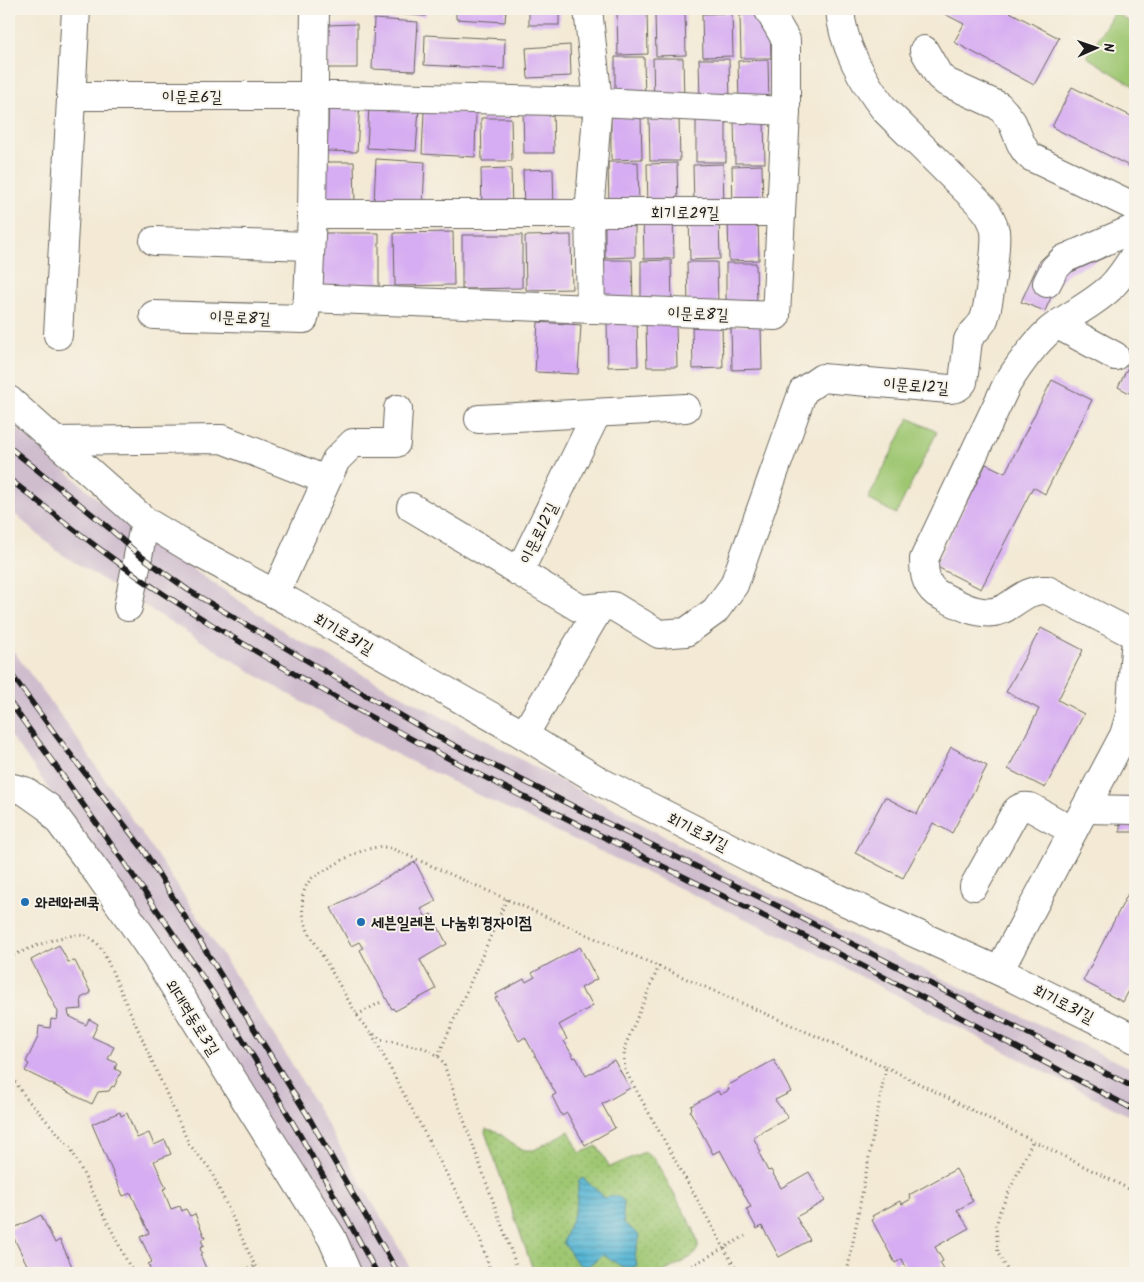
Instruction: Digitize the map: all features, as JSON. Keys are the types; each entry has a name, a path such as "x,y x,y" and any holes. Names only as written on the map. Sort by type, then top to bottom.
{"street":[{"path":"58,335 76,9"},
{"name":"이문로8길","path":"154,315 304,319 308,298 312,214 315,9"},
{"path":"588,9 598,102 589,214 591,309"},
{"name":"이문로8길","path":"308,298 776,316 786,111 786,40 768,9"},
{"name":"이문로12길","path":"411,507 581,608 613,606 659,634 686,632 715,611 734,585 803,391 822,378 953,389 960,386 963,382 968,340 971,334 980,326 986,312 996,244 992,221 984,208 885,110 872,94 864,82 844,33 840,9"},
{"path":"924,50 938,76 946,82 999,106 1004,111 1012,122 1026,152 1031,157 1135,207"},
{"name":"이문로6길","path":"71,96 314,96"},
{"path":"314,96 598,102 786,111"},
{"name":"회기로29길","path":"589,214 605,212 781,212"},
{"path":"312,214 589,214"},
{"path":"1047,283 1054,269 1064,259 1135,228"},
{"path":"154,241 310,246"},
{"path":"1135,254 1109,289 1040,339 1007,384 924,559 924,572 931,589 972,610 994,612 1004,609 1032,591 1047,590 1135,634"},
{"path":"1058,325 1115,356"},
{"name":"회기로31길","path":"9,400 145,521 195,552 275,594 524,735 601,782 766,866 999,971 1135,1039"},
{"path":"479,419 686,408"},
{"path":"275,594 336,460 353,444 396,443 398,409"},
{"name":"이문로12길","path":"519,572 597,413"},
{"path":"55,441 222,439 326,480"},
{"path":"128,607 145,521"},
{"path":"524,735 600,607"},
{"path":"999,971 1124,735 1130,715 1135,649"},
{"name":"외대역동로3길","path":"9,787 25,791 49,808 99,875 156,957 332,1238 347,1273"},
{"path":"974,886 1019,808 1026,806 1079,820 1135,810"}],"path":[{"path":"491,1273 479,1235 371,1032 357,1015 308,931 304,920 302,903 305,887 313,877 365,849 383,846 391,848 886,1066 1135,1192"},
{"path":"438,1056 506,899"},
{"path":"9,957 65,937 84,935 96,942 103,950 190,1144 210,1169 255,1266 262,1272 268,1273"},
{"path":"659,966 625,1046 625,1070 738,1273"},
{"path":"357,1015 380,1002"},
{"path":"371,1032 382,1040 425,1048 438,1056 443,1062 519,1273"},
{"path":"848,1273 886,1066"},
{"path":"9,1068 15,1082 27,1099 70,1148 132,1273"},
{"path":"1009,1273 998,1253 996,1226 1000,1211 1033,1140"},
{"path":"679,1273 745,1236"},
{"path":"239,1273 255,1266"},
{"path":"274,1273 306,1267 312,1268 316,1273"}],"shaded area":[{"path":"9,420 120,519 291,636 822,921 1135,1070 1135,1119 789,939 476,794 362,737 261,678 58,552 9,509"},
{"path":"9,645 69,727 181,891 289,1059 412,1273 352,1273 196,1011 33,766 9,734"}],"green space":[{"path":"1114,12 1135,25 1135,87 1087,57"},
{"path":"909,418 937,432 896,514 868,499"},
{"path":"486,1129 496,1131 519,1148 526,1150 534,1150 569,1131 580,1153 597,1146 610,1167 644,1152 654,1158 694,1230 698,1248 693,1256 662,1273 534,1273 485,1132"}],"water":[{"path":"583,1178 603,1198 618,1197 624,1202 624,1223 639,1235 635,1257 637,1265 633,1268 624,1267 603,1255 586,1267 577,1263 563,1242 575,1210 579,1181"}],"building":[{"path":"377,9 426,9 426,16 376,13"},
{"path":"456,9 506,9 505,22 456,19"},
{"path":"529,9 559,9 559,25 529,25"},
{"path":"935,9 1004,9 1059,38 1034,85 954,42 964,24"},
{"path":"647,11 648,54 618,55 617,12"},
{"path":"685,12 686,55 656,56 655,13"},
{"path":"732,13 733,56 703,57 702,14"},
{"path":"770,14 771,58 741,58 740,15"},
{"path":"374,19 418,22 415,71 372,69"},
{"path":"357,24 357,68 327,68 327,25"},
{"path":"425,35 505,39 504,69 424,65"},
{"path":"570,45 571,76 528,78 526,48"},
{"path":"615,57 644,57 645,100 615,101"},
{"path":"653,58 683,58 684,101 654,102"},
{"path":"699,59 729,59 730,102 700,103"},
{"path":"768,60 769,103 739,104 738,61"},
{"path":"1072,87 1135,118 1135,169 1052,127"},
{"path":"329,99 360,101 357,152 327,151"},
{"path":"369,105 419,108 416,151 367,148"},
{"path":"553,109 554,153 524,153 523,110"},
{"path":"424,111 476,113 475,157 422,154"},
{"path":"641,116 642,159 611,160 611,117"},
{"path":"679,117 680,161 650,161 649,118"},
{"path":"481,118 511,118 512,161 482,161"},
{"path":"726,118 726,162 696,162 696,119"},
{"path":"764,119 765,163 735,163 734,120"},
{"path":"376,159 425,162 423,205 374,202"},
{"path":"324,162 354,162 355,205 325,205"},
{"path":"608,162 638,162 639,205 609,206"},
{"path":"677,163 678,206 648,207 647,164"},
{"path":"723,164 724,207 694,208 693,165"},
{"path":"762,165 763,208 733,209 732,166"},
{"path":"511,168 512,212 482,212 481,169"},
{"path":"553,169 554,212 524,213 523,170"},
{"path":"605,214 635,214 635,257 605,258"},
{"path":"673,215 674,258 644,259 643,216"},
{"path":"689,216 719,216 720,259 690,260"},
{"path":"758,217 759,260 729,261 728,218"},
{"path":"1098,231 1110,255 1067,274 1056,286 1045,311 1021,302 1039,262 1044,257 1052,250"},
{"path":"453,232 454,285 395,286 394,233"},
{"path":"320,233 379,233 379,286 320,287"},
{"path":"462,235 522,235 522,288 462,289"},
{"path":"571,235 572,289 526,290 525,236"},
{"path":"602,260 632,260 633,303 603,303"},
{"path":"671,260 672,304 641,305 641,261"},
{"path":"687,262 717,262 718,305 688,305"},
{"path":"726,263 756,263 757,306 726,307"},
{"path":"538,322 581,325 578,374 535,372"},
{"path":"637,322 638,366 608,367 607,323"},
{"path":"646,324 676,324 677,367 647,367"},
{"path":"692,325 722,325 723,368 693,369"},
{"path":"731,326 761,326 762,369 732,370"},
{"path":"1135,353 1135,396 1118,387"},
{"path":"1052,380 1092,400 1045,494 1033,487 981,589 935,566 986,464 1005,473"},
{"path":"1041,628 1083,650 1058,700 1084,714 1045,788 1008,769 1039,709 1006,692"},
{"path":"951,747 987,766 952,833 933,823 903,878 855,853 885,797 917,814"},
{"path":"1120,797 1135,797 1135,832 1120,832"},
{"path":"415,862 436,901 421,909 426,917 431,914 447,944 420,960 436,989 395,1011 392,1009 360,950 363,948 359,942 351,946 331,908"},
{"path":"1135,880 1135,979 1123,1002 1083,981"},
{"path":"59,945 68,962 75,961 91,993 81,998 82,1009 68,1010 69,1016 86,1025 89,1019 98,1024 92,1037 114,1047 108,1059 117,1063 115,1069 121,1072 114,1087 112,1086 109,1091 98,1092 92,1104 25,1071 29,1064 26,1062 38,1037 39,1026 50,1028 51,1019 57,1020 58,1012 31,960"},
{"path":"580,947 597,979 581,988 593,1006 559,1025 567,1039 564,1041 574,1058 576,1057 586,1076 614,1060 630,1088 602,1104 615,1128 585,1145 567,1113 562,1116 552,1096 556,1094 525,1037 519,1041 495,998 498,997 496,994 524,979 526,982 535,977 532,973"},
{"path":"774,1060 791,1092 775,1100 788,1118 753,1137 768,1171 771,1170 781,1188 809,1172 825,1201 796,1217 810,1240 779,1257 762,1226 757,1229 746,1209 751,1207 720,1150 713,1154 690,1111 692,1109 691,1106 718,1091 720,1095 729,1090 727,1086"},
{"path":"120,1112 121,1116 127,1113 137,1138 149,1133 154,1145 165,1140 171,1154 154,1161 166,1188 163,1189 171,1209 180,1206 182,1211 186,1209 190,1216 195,1214 205,1238 201,1240 204,1246 200,1248 202,1253 200,1254 208,1273 152,1273 148,1264 152,1262 140,1237 149,1233 131,1193 123,1196 92,1124"},
{"path":"956,1169 973,1201 957,1210 969,1228 935,1247 943,1261 940,1263 946,1273 909,1273 902,1259 895,1263 872,1220 874,1219 872,1216 900,1201 902,1204 911,1199 909,1195"},
{"path":"41,1215 55,1243 60,1240 75,1273 21,1273 29,1269 10,1230"}],"railway":[{"path":"9,447 138,554 188,590 438,737 588,814 786,910 1135,1088"},
{"path":"9,479 145,582 318,688 555,813 839,954 1135,1110"},
{"path":"9,671 143,849 311,1121 398,1273"},
{"path":"9,701 142,888 219,1002 281,1102 377,1273"}],"place":[{"name":"와레와레쿡","path":"25,902"},
{"name":"세븐일레븐 나눔휘경자이점","path":"361,922"}]}
